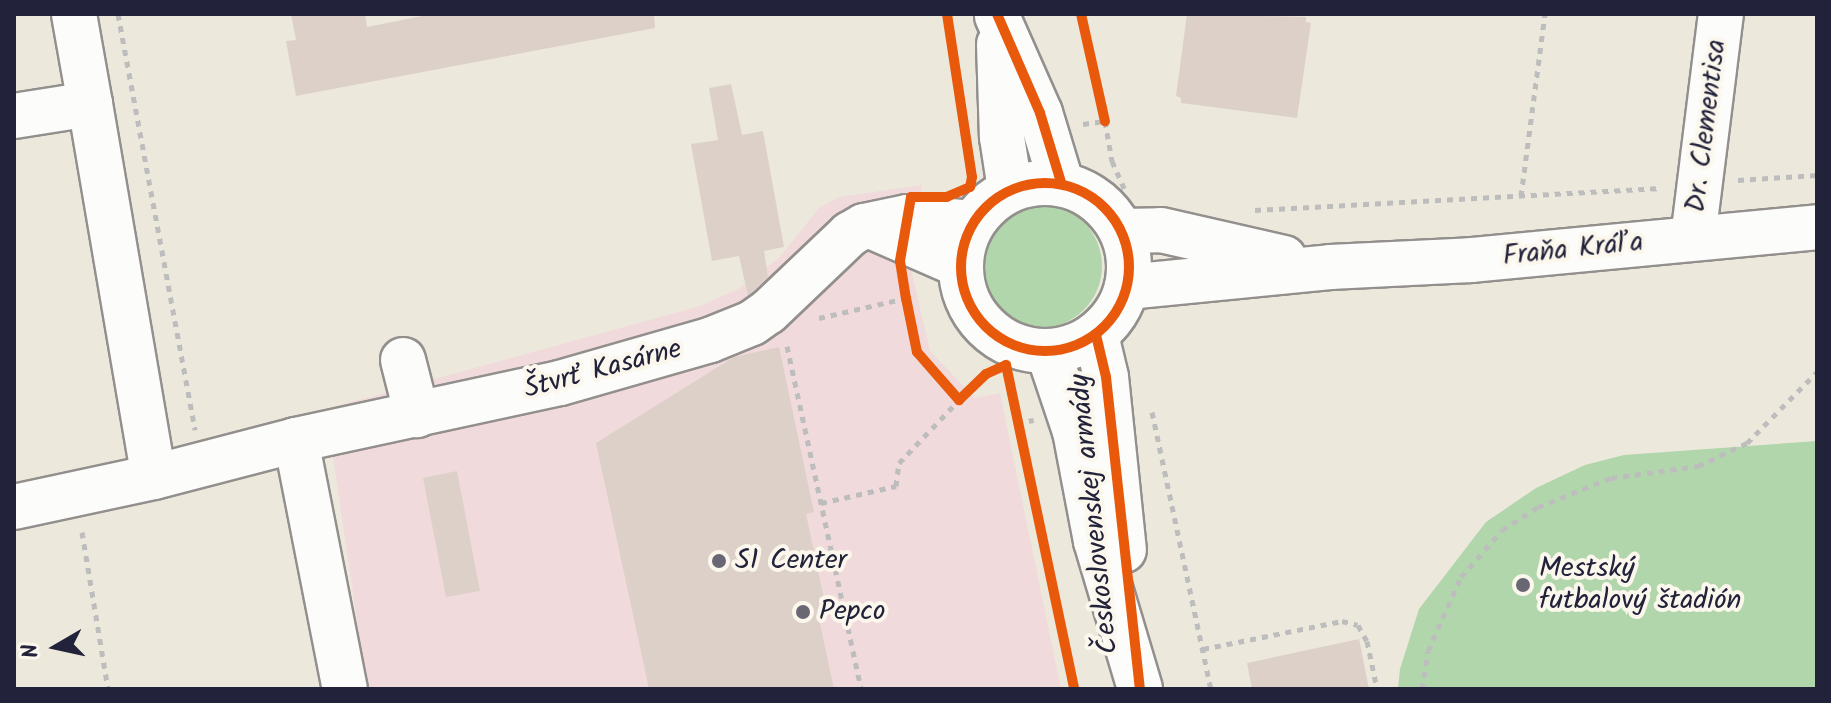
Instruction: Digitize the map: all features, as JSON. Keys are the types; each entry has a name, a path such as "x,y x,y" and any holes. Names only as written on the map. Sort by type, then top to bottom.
{"street":[{"path":"74,14 154,477"},
{"name":"Dr. Clementisa","path":"1693,238 1721,14"},
{"path":"997,15 1040,113 1061,182 1094,198 1113,215 1128,214 1127,287"},
{"path":"997,15 1002,137 1010,189"},
{"path":"14,116 90,104"},
{"name":"Československej armády","path":"1061,182 1034,183 1010,189 989,202 972,223 960,265 969,305 985,327 1012,345 1048,351 1072,347 1096,335 1116,312 1127,287"},
{"name":"Fraňa Kráľa","path":"1128,214 1161,230 1330,267"},
{"name":"Štvrť Kasárne","path":"14,507 76,496 296,440 560,383 736,330 768,312 850,234 864,226 888,234 907,217 972,223"},
{"name":"Fraňa Kráľa","path":"1127,287 1330,267 1471,260 1817,227"},
{"path":"888,234 960,265"},
{"name":"Československej armády","path":"1096,335 1106,377 1138,682"},
{"name":"Československej armády","path":"1048,351 1075,431 1096,541 1138,682"},
{"path":"403,360 417,415"},
{"path":"296,440 345,689"}],"path":[{"path":"118,14 197,440"},
{"path":"1521,196 1545,14"},
{"path":"1101,106 1112,161 1124,192 1128,214"},
{"path":"1253,210 1699,186 1817,175"},
{"path":"888,234 900,261 909,311"},
{"path":"811,319 906,298"},
{"path":"786,341 861,689"},
{"path":"1422,689 1428,651 1461,577 1502,530 1538,507 1611,478 1698,466 1747,443 1817,372"},
{"path":"821,503 896,486 899,463 955,395 968,391"},
{"path":"1149,398 1211,689"},
{"path":"1014,409 1020,439"},
{"path":"76,496 108,689"},
{"path":"1203,649 1342,621 1358,625 1367,641 1377,689"}],"shaded area":[{"path":"922,185 909,260 930,351 975,398 1000,393 1061,689 367,689 326,409 700,306 738,289 779,258 819,208 839,197"}],"green space":[{"path":"1040,204 1064,209 1084,222 1097,242 1102,266 1097,290 1084,310 1064,323 1040,328 1016,323 996,310 983,290 978,266 983,242 996,222 1016,209"},
{"name":"Mestský futbalový štadión","path":"1817,441 1817,689 1398,689 1400,669 1419,609 1486,522 1536,488 1585,465 1624,455"}],"building":[{"path":"291,14 365,14 367,27 432,14 654,14 655,28 296,96 286,41 296,40"},
{"path":"1187,14 1306,17 1306,22 1311,23 1297,118 1181,103 1181,98 1176,96"},
{"path":"731,84 742,135 763,131 784,247 764,251 768,277 748,296 739,256 712,261 691,144 718,140 709,88"},
{"name":"S1 Center","path":"779,347 814,512 806,514 826,608 817,610 834,689 649,689 596,443 734,357"},
{"path":"457,471 480,591 446,597 423,478"},
{"path":"1359,639 1369,689 1252,689 1247,663"}],"cycle path":[{"path":"947,14 972,177 970,187 947,197 911,197 900,261 906,298 917,352 959,400 986,374 1006,365 1074,689"},
{"path":"997,14 1040,113 1061,182"},
{"path":"1081,14 1105,121"},
{"path":"1045,183 1077,189 1105,207 1123,235 1129,267 1123,299 1105,327 1077,345 1045,351 1013,345 985,327 967,299 961,267 967,235 985,207 1013,189 1045,183"},
{"path":"1096,335 1106,377 1140,689"}],"place":[{"name":"S1 Center","path":"719,561"},
{"name":"Mestský futbalový štadión","path":"1523,585"},
{"name":"Pepco","path":"803,612"}]}
